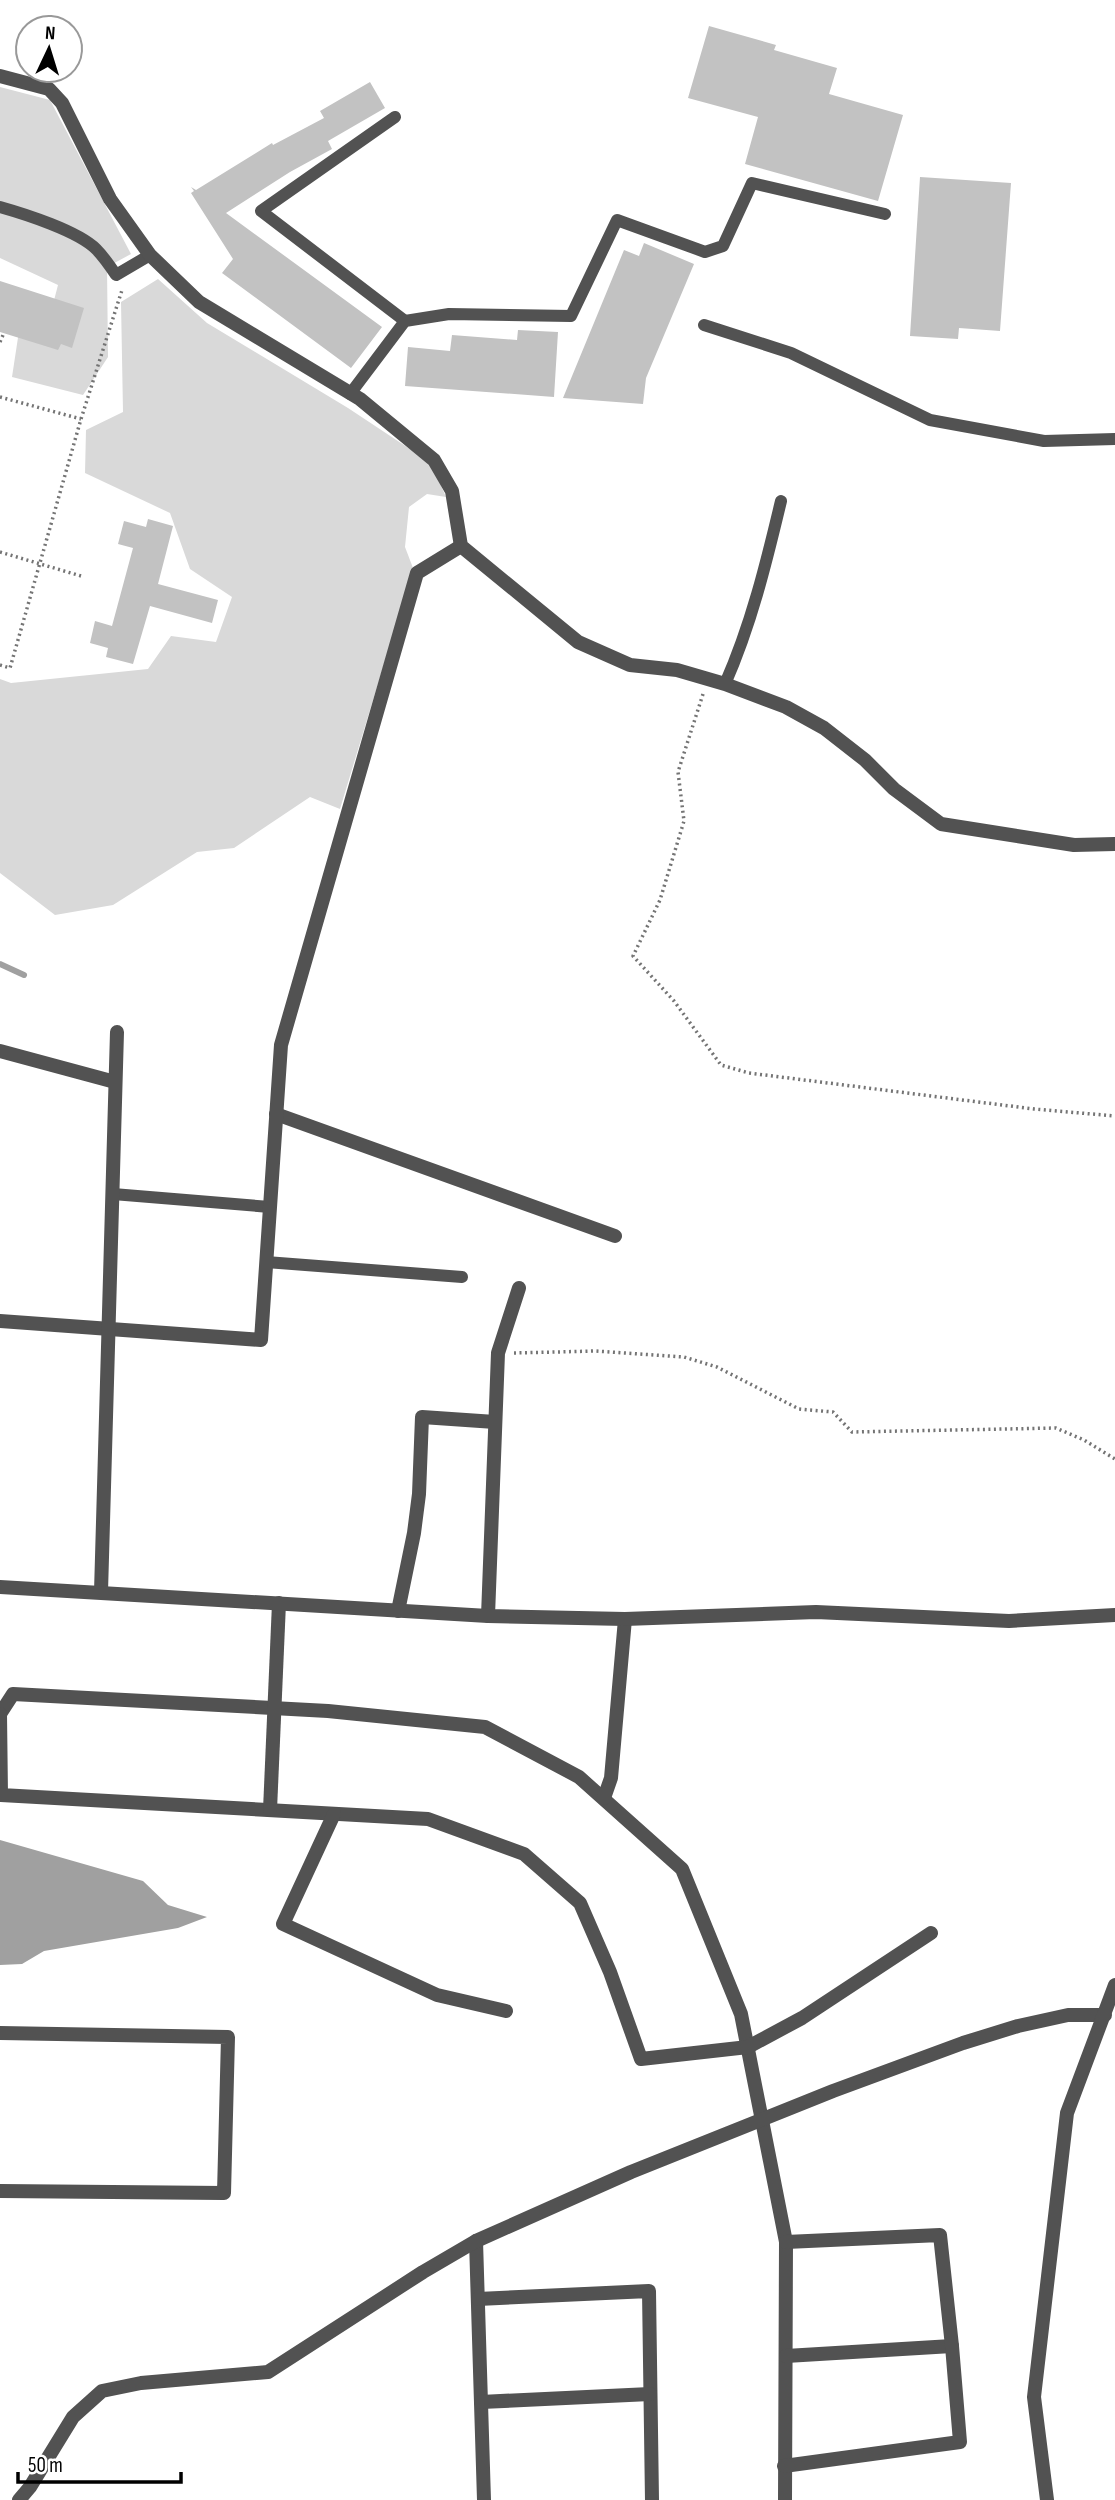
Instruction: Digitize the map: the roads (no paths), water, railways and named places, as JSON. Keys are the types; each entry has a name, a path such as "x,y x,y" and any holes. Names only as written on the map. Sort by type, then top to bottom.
{"street":[{"path":"0,76 49,89 62,103 110,199 150,255 199,302 350,394 434,460 452,491 461,546 578,642 630,665 677,670 725,684 786,707 824,728 865,760 894,789 941,824 1074,845 1115,844"},
{"path":"0,1321 261,1340 281,1045 417,573 461,546"},
{"path":"101,1592 117,1032"},
{"path":"0,1051 116,1082"},
{"path":"276,1114 615,1236"},
{"path":"488,1616 498,1353 519,1288"},
{"path":"398,1611 419,1494 422,1417 495,1422"},
{"path":"0,1587 488,1616 625,1619 816,1612 1009,1621 1115,1615"},
{"path":"270,1810 279,1603"},
{"path":"604,1798 611,1778 625,1619"},
{"path":"785,2500 786,2242 764,2120 748,2047 741,2014 682,1869 579,1777 485,1727 328,1711 13,1694 0,1714 1,1795 428,1819 524,1854 580,1903 610,1972 641,2059 748,2047 802,2018 932,1933"},
{"path":"334,1814 283,1924 437,1996 506,2011"},
{"path":"1046,2500 1034,2397 1067,2113 1115,1985"},
{"path":"19,2500 30,2487 73,2417 102,2391 141,2383 268,2372 422,2272 476,2241 631,2172 833,2091 985,2036 1068,2015 1105,2015"},
{"path":"0,2033 228,2037 224,2193 0,2191"},
{"path":"784,2466 960,2442 940,2235 786,2242"},
{"path":"476,2241 484,2500"},
{"path":"478,2299 649,2291 652,2500"},
{"path":"786,2356 952,2346"},
{"path":"481,2402 650,2394"}],"lane":[{"path":"395,117 261,211 405,321"},
{"path":"350,394 405,321 449,314 571,316 617,220 705,252 723,246 752,184 885,214"},
{"path":"0,207 74,235 94,247 116,275 150,255"},
{"path":"704,325 791,353 930,420 1044,441 1115,439"},
{"path":"725,684 743,644 763,580 780,501"},
{"path":"113,1194 270,1207"},
{"path":"266,1262 462,1277"}],"waterway":[{"path":"0,964 24,975"}]}
